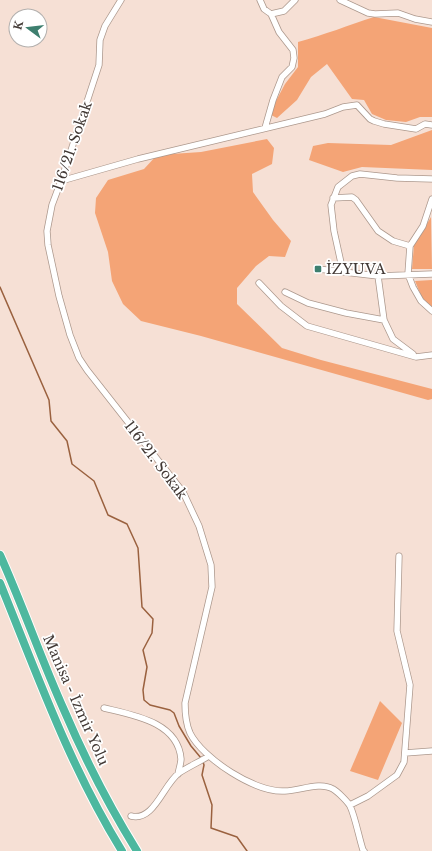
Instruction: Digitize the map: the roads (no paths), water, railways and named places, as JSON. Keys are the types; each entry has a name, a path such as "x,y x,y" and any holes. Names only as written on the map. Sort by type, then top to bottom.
{"highway":[{"name":"Manisa - İzmir Yolu","path":"0,555 82,752 117,819 137,851"},
{"name":"Manisa - İzmir Yolu","path":"0,583 72,759 98,810 122,851"}],"street":[{"name":"116/21. Sokak","path":"122,0 105,26 100,40 99,65 52,204 47,231 48,245 59,296 70,335 79,358 183,492 199,526 211,565 212,587 185,703 186,722 190,733 200,748 209,756 257,786 271,791 286,792 317,786 332,788 350,805"},
{"path":"260,0 264,9 271,14 279,32 293,50 294,58 292,67 282,77 273,100 265,128"},
{"path":"271,14 284,11 295,0"},
{"path":"340,0 368,13 398,13 415,19 432,22"},
{"path":"61,181 138,159 357,105 370,119 384,124 416,129 425,124 432,125"},
{"path":"343,272 334,231 331,205 338,187 352,176 360,174 432,179"},
{"path":"333,198 352,197 356,200 378,231 393,242 410,246"},
{"path":"432,199 430,212 424,226 410,246 408,274 421,301 432,311"},
{"path":"318,270 378,276 432,274"},
{"path":"378,276 384,320 393,339 416,357"},
{"path":"259,283 281,306 307,326 416,357 432,355"},
{"path":"285,292 308,303 346,313 384,320"},
{"path":"364,851 350,805 368,796 397,774 404,762 410,685 397,631 399,556"},
{"path":"104,708 153,722 166,730 178,745 181,759 178,774"},
{"path":"405,753 432,750"},
{"path":"131,816 138,818 150,812 163,792 178,774 209,756"}],"waterway":[{"path":"0,287 49,400 51,421 67,441 72,464 94,481 108,515 127,524 138,548 142,607 153,619 152,633 143,650 147,667 143,690 144,700 150,705 170,710 174,713 179,726 191,746 201,758"},
{"path":"203,762 204,765 202,775 212,805 211,828 237,837 247,851"}],"place":[{"name":"İZYUVA","path":"318,269"}]}
